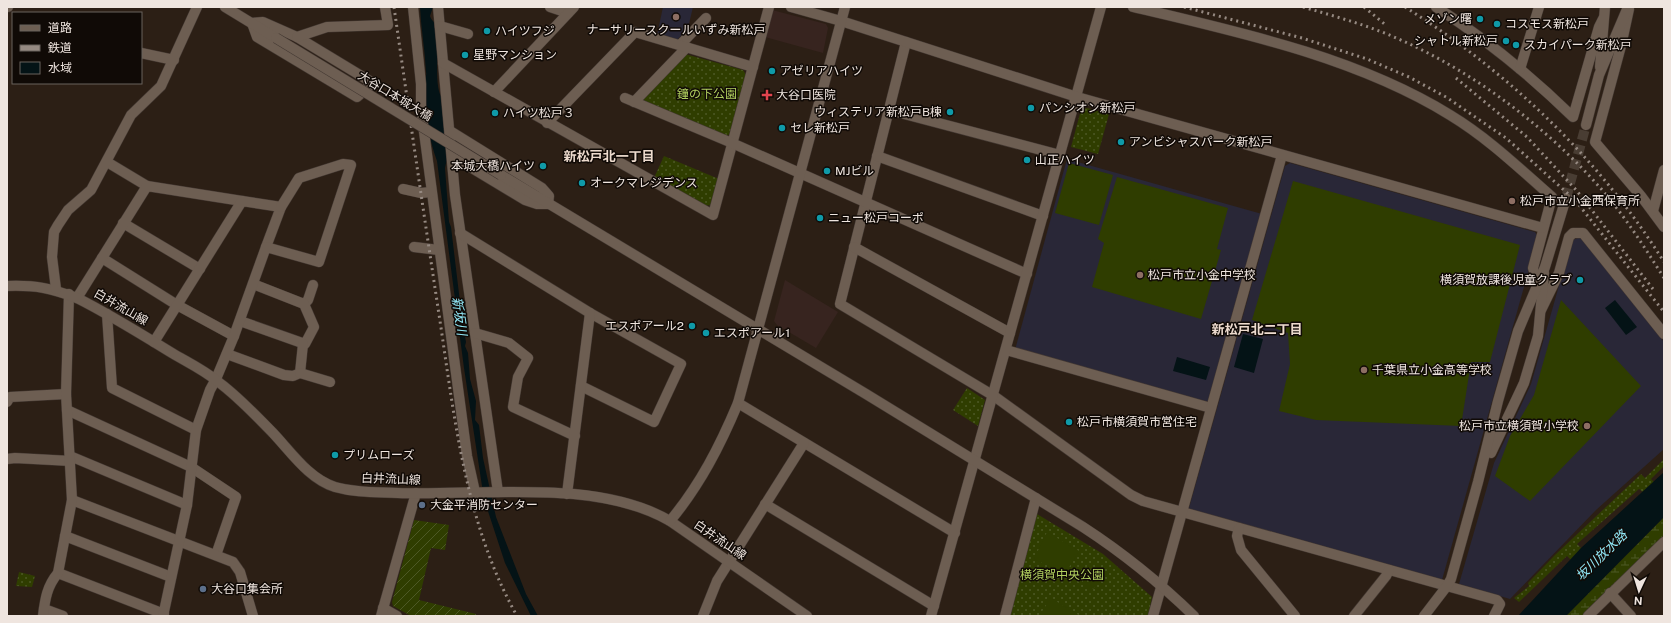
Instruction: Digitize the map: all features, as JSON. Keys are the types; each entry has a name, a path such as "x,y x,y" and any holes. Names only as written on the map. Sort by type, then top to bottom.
{"street":[{"name":"大谷口本城大橋","path":"225,7 548,204 1036,498 1116,549 1194,616"},
{"path":"297,37 327,27 388,25 385,7"},
{"path":"413,7 421,84 420,109 467,456 477,492"},
{"path":"438,7 460,233 496,492"},
{"path":"550,7 571,10"},
{"path":"443,63 547,123 713,215 769,7"},
{"path":"791,7 841,21 1077,97 1543,228"},
{"path":"670,521 699,482 724,435 738,403 845,7"},
{"path":"931,616 974,461 994,396 1010,333 1101,7"},
{"path":"1133,7 1306,52 1366,72 1421,98 1474,130 1498,149 1552,197 1533,268 1537,282"},
{"path":"1436,7 1489,44 1520,69 1573,117 1599,27 1605,12"},
{"path":"1520,69 1540,7"},
{"path":"1599,75 1629,7"},
{"path":"1629,7 1621,46 1595,142 1653,211 1664,227"},
{"path":"56,289 52,257 54,232 63,216 91,190 131,115 161,86 174,60 196,8"},
{"path":"494,92 571,10"},
{"path":"1586,125 1599,75 1605,12"},
{"path":"706,18 683,46 629,100 732,143 1027,274"},
{"path":"263,22 297,37 373,83 357,97 257,37 252,23 263,22"},
{"path":"440,26 468,34"},
{"path":"547,123 635,32 753,67"},
{"path":"906,42 840,304 994,396 1131,495 1142,501 1497,600 1500,604 1494,616"},
{"path":"142,53 174,60"},
{"path":"889,110 1060,155"},
{"path":"450,131 542,188 549,196 548,204 537,204 525,200 452,156"},
{"path":"1153,616 1282,155"},
{"path":"877,156 1043,216"},
{"path":"107,162 147,186 281,207"},
{"path":"58,573 164,615 187,506 190,467 196,430 210,390 227,354 240,321 266,247 281,207 299,178 343,164 351,166 319,262 266,247"},
{"path":"1653,211 1664,170"},
{"path":"63,616 44,612 47,590 58,573 72,500 66,394 73,296 102,258 147,186"},
{"path":"404,189 421,193 431,192"},
{"path":"1424,616 1447,586 1478,482 1498,401 1518,331 1537,282 1545,267 1566,198"},
{"path":"154,342 242,201"},
{"path":"124,223 200,270"},
{"path":"460,233 590,313 681,364 654,422 581,386"},
{"path":"1541,310 1559,273 1569,237 1573,233 1583,233 1664,334"},
{"path":"414,247 439,250"},
{"path":"854,247 1010,333"},
{"path":"102,258 177,305 234,336"},
{"path":"1478,482 1524,382 1538,336 1545,267"},
{"path":"253,284 304,304 314,327 305,344 303,344 300,373"},
{"path":"304,304 308,300 313,285"},
{"name":"白井流山線","path":"7,286 56,289 73,296 216,379 243,402 302,465 317,478 334,486 353,491 567,494 590,496 637,507 657,513 670,521 807,616"},
{"path":"567,494 590,313"},
{"path":"106,314 112,388 196,430"},
{"path":"240,321 303,344"},
{"path":"475,333 510,343 528,358 518,377 513,407 575,436"},
{"path":"1006,350 1211,408"},
{"path":"227,354 284,375 293,376 300,373 330,382"},
{"path":"7,402 10,397 66,394"},
{"path":"738,403 955,533"},
{"path":"67,410 190,467 236,497 216,555"},
{"path":"703,616 717,582 804,443"},
{"path":"7,459 70,459 187,506"},
{"path":"397,616 382,612 416,493"},
{"path":"1005,616 1036,498"},
{"path":"72,500 233,562 238,568 254,616"},
{"path":"765,504 934,606"},
{"path":"1239,528 1237,536 1241,550 1294,616"},
{"path":"65,536 171,577"},
{"path":"1588,616 1664,542"},
{"path":"1354,616 1386,576 1389,570"},
{"path":"1610,593 1631,616"}],"shaded area":[{"name":"ナーサリースクールいずみ新松戸","path":"663,7 693,7 688,28 677,40 657,35"},
{"path":"772,10 826,24 828,28 823,53 765,37"},
{"name":"松戸市立小金中学校","path":"1067,159 1262,214 1210,400 1206,402 1015,350"},
{"name":"千葉県立小金高等学校","path":"1290,163 1535,232 1538,237 1442,580 1189,508 1285,166"},
{"name":"松戸市立横須賀小学校","path":"1582,238 1664,342 1664,449 1596,510 1510,599 1459,584 1494,463 1531,384 1572,240"},
{"path":"785,280 838,312 816,348 777,325 774,321"}],"green space":[{"name":"鐘の下公園","path":"685,54 743,70 746,75 730,134 725,136 640,101"},
{"path":"1087,108 1109,114 1098,154 1071,147 1081,110"},
{"path":"664,156 719,179 711,205 704,206 654,178"},
{"path":"1069,163 1113,175 1099,225 1055,213"},
{"path":"1117,177 1228,208 1217,249 1221,250 1201,319 1092,287 1104,243 1098,239"},
{"path":"1293,181 1520,245 1490,362 1471,362 1461,426 1316,420 1279,411 1290,364 1288,333 1252,320"},
{"path":"1561,300 1641,386 1530,501 1495,476 1510,436 1534,395"},
{"path":"967,388 985,400 978,426 953,410"},
{"path":"1664,459 1664,466 1651,479 1654,482 1643,492 1639,489 1577,544 1581,548 1571,560 1567,556 1519,602 1514,598 1529,586 1528,583 1555,555 1641,474 1645,478"},
{"name":"横須賀中央公園","path":"1037,514 1103,554 1152,597 1148,616 1009,616"},
{"path":"1664,517 1664,535 1582,616 1566,616"},
{"path":"414,520 449,525 445,550 431,548 419,600 476,614 475,616 411,616 393,606 392,602"},
{"path":"1047,532 1079,551 1065,574 1034,559"},
{"path":"19,572 35,576 32,587 16,586"},
{"path":"1090,573 1096,575 1098,581 1096,587 1090,589 1084,587 1082,581 1084,575"},
{"path":"1051,598 1080,616 1039,616"}],"water":[{"name":"新坂川","path":"420,7 433,7 430,16 435,24 437,32 437,76 440,94 443,99 448,154 445,168 449,222 451,227 460,309 466,342 465,346 468,353 470,379 476,401 475,420 479,425 483,458 496,517 526,594 538,616 531,616 505,563 484,499 464,368 437,161 431,142 427,121 425,91 426,73"},
{"path":"1615,300 1637,327 1626,335 1605,308"},
{"path":"1243,334 1263,339 1254,373 1234,367"},
{"path":"1177,357 1210,367 1206,380 1173,371"},
{"name":"坂川放水路","path":"1664,472 1664,517 1566,616 1518,616 1581,548"}],"tunnel":[{"path":"1566,198 1586,125"}],"railway":[{"path":"394,7 451,397 465,472 474,509 486,546 500,581 517,616"},
{"path":"1184,7 1302,38 1367,59 1409,77 1446,97 1506,138 1575,200 1664,312"},
{"path":"1303,7 1366,26 1431,54 1485,87 1511,106 1560,146 1603,191 1627,222 1664,278"},
{"path":"1364,7 1387,26"},
{"path":"1405,7 1443,32 1480,60 1549,120 1611,187 1664,262"},
{"path":"1456,78 1527,137 1577,191 1653,289"}],"place":[{"name":"ナーサリースクールいずみ新松戸","path":"676,17"},
{"name":"メゾン曙","path":"1480,19"},
{"name":"コスモス新松戸","path":"1497,24"},
{"name":"ハイツフジ","path":"487,31"},
{"name":"シャトル新松戸","path":"1506,41"},
{"name":"スカイパーク新松戸","path":"1516,45"},
{"name":"星野マンション","path":"465,55"},
{"name":"アゼリアハイツ","path":"772,71"},
{"name":"大谷口医院","path":"767,95"},
{"name":"パンシオン新松戸","path":"1031,108"},
{"name":"ウィステリア新松戸B棟","path":"950,112"},
{"name":"ハイツ松戸３","path":"495,113"},
{"name":"セレ新松戸","path":"782,128"},
{"name":"アンビシャスパーク新松戸","path":"1121,142"},
{"name":"山正ハイツ","path":"1027,160"},
{"name":"本城大橋ハイツ","path":"543,166"},
{"name":"MJビル","path":"827,171"},
{"name":"オークマレジデンス","path":"582,183"},
{"name":"松戸市立小金西保育所","path":"1512,201"},
{"name":"ニュー松戸コーポ","path":"820,218"},
{"name":"松戸市立小金中学校","path":"1140,275"},
{"name":"横須賀放課後児童クラブ","path":"1580,280"},
{"name":"エスポアール2","path":"692,326"},
{"name":"エスポアール1","path":"706,333"},
{"name":"千葉県立小金高等学校","path":"1364,370"},
{"name":"松戸市横須賀市営住宅","path":"1069,422"},
{"name":"松戸市立横須賀小学校","path":"1587,426"},
{"name":"プリムローズ","path":"335,455"},
{"name":"大金平消防センター","path":"422,505"},
{"name":"大谷口集会所","path":"203,589"}],"district":[{"name":"新松戸北一丁目","path":"609,156"},
{"name":"新松戸北二丁目","path":"1257,329"}]}
